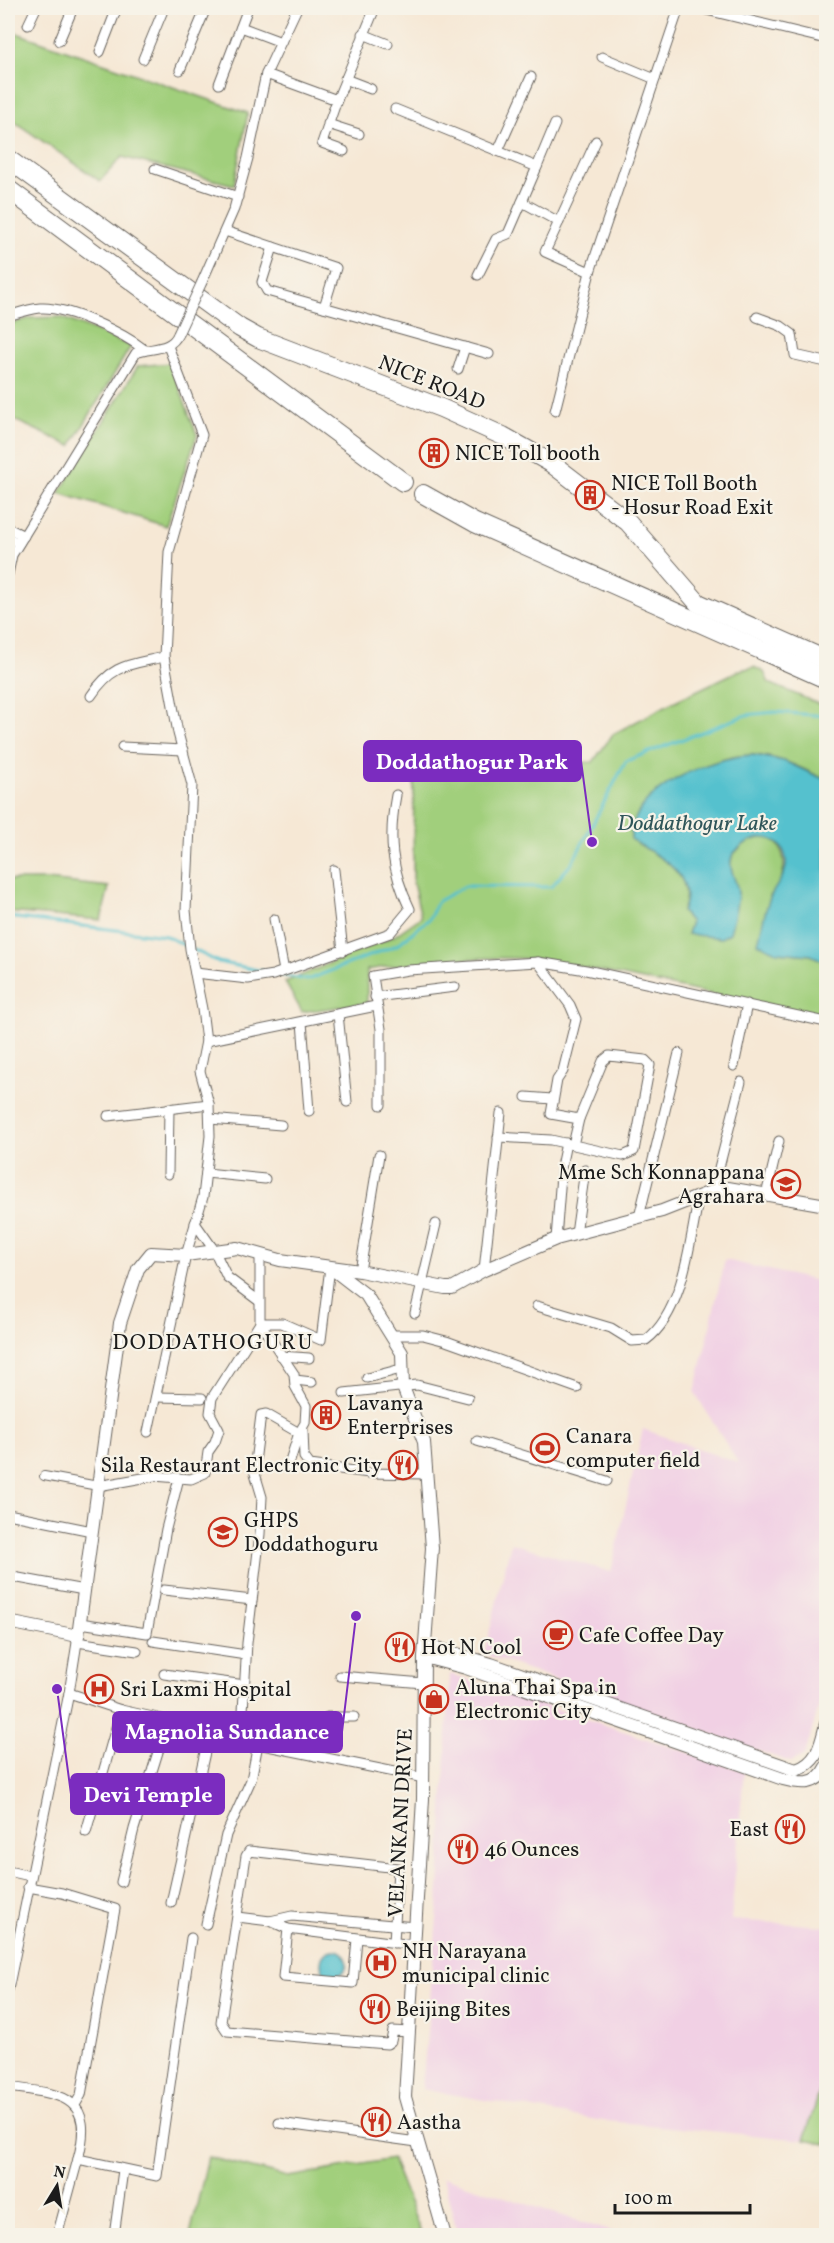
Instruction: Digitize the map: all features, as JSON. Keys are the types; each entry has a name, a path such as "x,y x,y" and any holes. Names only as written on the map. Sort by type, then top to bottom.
{"highway":[{"name":"NICE ROAD","path":"8,159 240,328 258,338 441,408 503,436 551,463 628,522 698,603 826,660"},
{"path":"8,189 403,482"},
{"path":"423,494 475,523 826,679"}],"street":[{"path":"28,25 36,8"},
{"path":"59,40 73,8"},
{"path":"100,52 117,8"},
{"path":"143,59 164,8"},
{"path":"180,70 206,8"},
{"path":"219,84 248,8"},
{"path":"8,574 12,555 136,353 168,346 175,342 225,231 237,197 266,74 297,8"},
{"path":"344,152 322,143 345,79 375,8"},
{"path":"555,411 590,272 679,8"},
{"path":"698,8 826,39"},
{"path":"241,27 281,42"},
{"path":"363,34 388,44"},
{"path":"602,57 655,79"},
{"path":"266,74 337,100"},
{"path":"498,151 531,77"},
{"path":"345,79 372,89"},
{"path":"395,110 537,167"},
{"path":"328,124 359,134"},
{"path":"478,275 496,239 507,234 555,124"},
{"path":"590,272 545,252 596,141"},
{"path":"155,169 237,197"},
{"path":"522,202 559,222"},
{"path":"225,231 336,268 324,307"},
{"path":"273,247 262,282 263,287 324,307 489,354"},
{"path":"8,316 41,308 63,312 117,332 145,350"},
{"path":"757,317 781,326 792,334 795,355 826,362"},
{"path":"148,1432 186,1255 203,1197 210,1119 209,1104 200,1071 206,1041 186,910 192,785 164,657 169,552 202,435 168,346"},
{"path":"458,369 465,347"},
{"path":"8,528 22,539"},
{"path":"8,538 22,539"},
{"path":"91,696 101,679 114,669 164,657"},
{"path":"122,747 183,750"},
{"path":"195,973 248,979 284,971 390,933 410,909 395,876 392,859 392,818 396,795"},
{"path":"334,870 343,951"},
{"path":"274,918 284,971"},
{"path":"538,962 570,1005 576,1019 563,1071 557,1080 551,1114 579,1119"},
{"path":"381,1105 381,1029 375,1002 373,976 408,970 538,962 747,1004 826,1023"},
{"path":"206,1041 338,1014 375,1002 455,987"},
{"path":"734,1066 747,1004"},
{"path":"338,1014 347,1102"},
{"path":"302,1022 309,1111"},
{"path":"639,1217 679,1053"},
{"path":"498,1137 569,1144 623,1156 634,1151 650,1065 645,1060 609,1056 603,1061 579,1119 569,1144 562,1162 556,1239"},
{"path":"713,1191 741,1082"},
{"path":"526,1097 552,1099"},
{"path":"108,1116 209,1104"},
{"path":"168,1174 169,1108"},
{"path":"484,1270 501,1113"},
{"path":"210,1119 280,1125"},
{"path":"766,1195 779,1141"},
{"path":"360,1271 379,1155"},
{"path":"576,1234 585,1170"},
{"path":"206,1173 265,1179"},
{"path":"8,1986 11,1950 28,1887 69,1693 120,1323 138,1269 151,1253 186,1255 237,1248 260,1255 360,1271 422,1285 452,1288 484,1270 556,1239 639,1217 713,1191 728,1188 826,1205"},
{"path":"537,1306 612,1328 632,1341 646,1340 652,1335 676,1296 699,1196"},
{"path":"195,1223 214,1250 227,1277 259,1301"},
{"path":"416,1313 436,1224"},
{"path":"260,1255 260,1323 294,1374 306,1406 301,1430 288,1467"},
{"path":"260,1323 282,1323 321,1340 330,1267"},
{"name":"VELANKANI DRIVE","path":"330,1267 366,1295 402,1353 403,1387 424,1442 432,1548 423,1683 424,1778 405,2097 445,2235"},
{"path":"44,1476 98,1486 154,1476 191,1479 205,1473 208,1452 219,1430 210,1413 212,1398 260,1323"},
{"path":"391,1335 423,1335 446,1341 577,1388"},
{"path":"281,1356 309,1358"},
{"path":"367,1378 401,1369"},
{"path":"295,1380 312,1382"},
{"path":"344,1393 417,1385 468,1398"},
{"path":"156,1397 202,1398"},
{"path":"235,1737 243,1711 246,1655 262,1497 254,1470 261,1415 266,1414 301,1430"},
{"path":"301,1430 304,1457 310,1465 369,1473 426,1474"},
{"path":"477,1442 608,1481"},
{"path":"80,1623 147,1634 164,1540 179,1478"},
{"path":"8,1514 92,1531"},
{"path":"13,1577 84,1590"},
{"path":"164,1590 252,1600"},
{"path":"8,1622 137,1651"},
{"path":"153,1641 246,1655"},
{"path":"425,1651 501,1668 796,1770 806,1766 818,1754 826,1724"},
{"path":"425,1651 469,1669 783,1779 797,1783 822,1778"},
{"path":"164,1674 245,1685"},
{"path":"340,1676 423,1683"},
{"path":"69,1693 121,1710 210,1730 258,1744 424,1778"},
{"path":"86,1832 121,1710"},
{"path":"315,1756 320,1728 327,1717 354,1717"},
{"path":"121,1882 134,1829 168,1720"},
{"path":"171,1903 210,1730"},
{"path":"206,1924 226,1835 251,1780 258,1744"},
{"path":"806,1766 822,1778"},
{"path":"394,1943 398,1868 249,1851 246,1856 221,2022 227,2031 387,2044 391,2042 393,2031 409,2032"},
{"path":"8,1871 30,1876"},
{"path":"28,1887 62,1893 115,1909 81,2095 75,2105"},
{"path":"270,1921 292,1916 415,1927"},
{"path":"238,1917 270,1921 288,1929 413,1945"},
{"path":"336,1936 338,1919"},
{"path":"288,1929 283,1977 353,1983 357,1939"},
{"path":"78,2159 157,2176 191,1938"},
{"path":"8,2087 46,2092 75,2105 81,2113 84,2138 57,2235"},
{"path":"279,2123 417,2142"},
{"path":"114,2235 123,2170"}],"shaded area":[{"path":"725,1260 826,1283 826,1681 805,1755 790,1762 484,1654 511,1543 611,1572 643,1429 738,1463 695,1393"},
{"path":"450,1674 744,1771 731,1920 826,1926 826,2067 804,2140 597,2120 422,2089 438,1908"},
{"path":"443,2177 622,2235 458,2235"}],"green space":[{"path":"8,30 248,113 234,185 122,157 100,181 8,117"},
{"path":"61,317 131,346 71,446 8,417 8,325 30,318"},
{"path":"170,363 197,435 166,526 59,493 138,366"},
{"path":"754,667 764,672 769,683 826,707 826,780 791,764 763,756 736,756 717,761 676,779 658,792 643,806 634,822 631,839 663,859 680,876 685,898 682,912 691,922 687,934 737,901 738,891 730,865 737,850 755,838 766,837 775,841 781,849 784,860 779,885 770,896 777,952 811,955 826,962 826,1018 547,960 502,958 434,961 367,970 367,1003 302,1012 285,982 394,936 421,917 413,883 414,768 593,762 613,734 740,670"},
{"path":"8,880 47,880 109,887 101,920 8,912"},
{"path":"826,2072 826,2144 804,2140"},
{"path":"208,2157 288,2177 392,2159 422,2235 190,2235"}],"water":[{"name":"Doddathogur Lake","path":"754,755 784,761 826,780 826,962 811,955 777,952 758,943 768,903 786,866 784,852 773,840 765,838 750,841 732,856 731,866 738,894 730,933 721,938 687,934 691,922 682,912 686,898 685,887 680,877 663,860 631,839 634,821 643,805 658,791 696,769 737,757"},
{"path":"334,1950 343,1954 347,1963 343,1972 334,1976 325,1972 321,1963 325,1954"}],"waterway":[{"path":"282,975 307,980 397,945 429,919 438,901 465,886 551,887 572,863 626,761 746,715 775,712 826,716"},
{"path":"8,917 166,936 188,947"},
{"path":"194,950 218,962 267,972"}],"place":[{"name":"NICE Toll booth","path":"434,453"},
{"name":"NICE Toll Booth - Hosur Road Exit","path":"590,495"},
{"name":"Doddathogur Park","path":"592,842"},
{"name":"Mme Sch Konnappana Agrahara","path":"786,1184"},
{"name":"Lavanya Enterprises","path":"326,1415"},
{"name":"Canara computer field","path":"545,1448"},
{"name":"Sila Restaurant Electronic City","path":"403,1465"},
{"name":"GHPS Doddathoguru","path":"223,1532"},
{"name":"Magnolia Sundance","path":"356,1616"},
{"name":"Cafe Coffee Day","path":"558,1635"},
{"name":"Hot N Cool","path":"400,1647"},
{"name":"Devi Temple","path":"57,1689"},
{"name":"Sri Laxmi Hospital","path":"99,1689"},
{"name":"Aluna Thai Spa in Electronic City","path":"434,1699"},
{"name":"East","path":"790,1829"},
{"name":"46 Ounces","path":"463,1849"},
{"name":"NH Narayana municipal clinic","path":"381,1963"},
{"name":"Beijing Bites","path":"375,2009"},
{"name":"Aastha","path":"376,2122"}],"district":[{"name":"DODDATHOGURU","path":"213,1341"}]}
